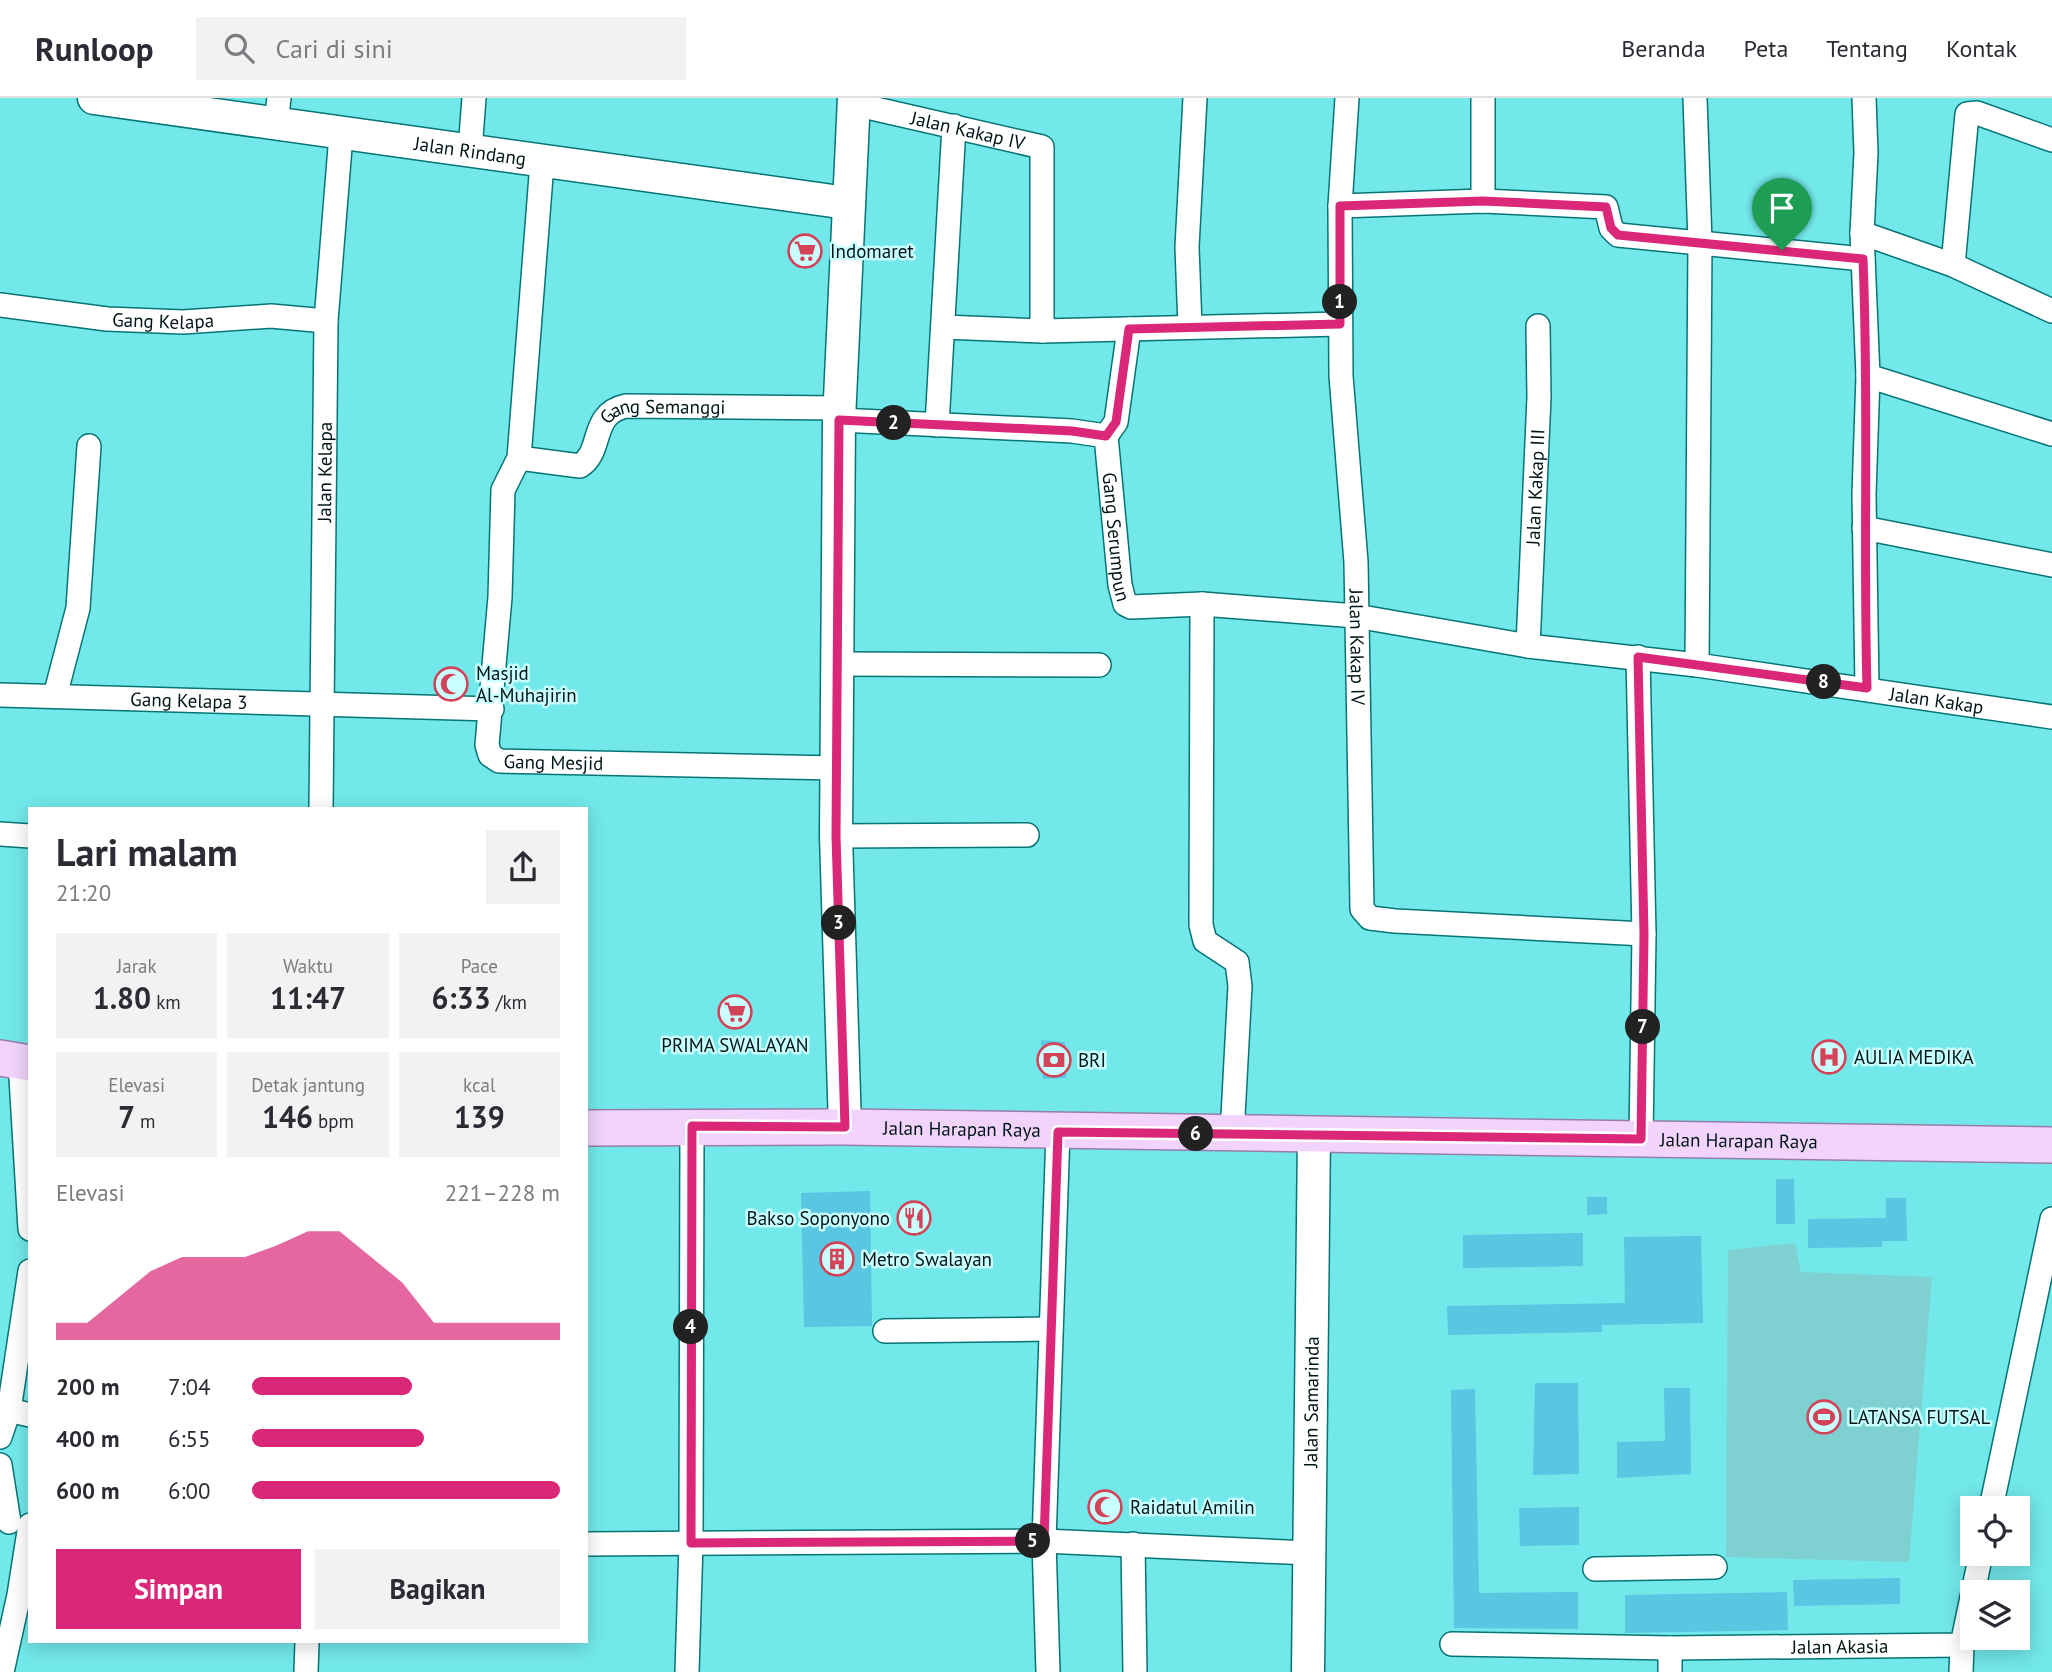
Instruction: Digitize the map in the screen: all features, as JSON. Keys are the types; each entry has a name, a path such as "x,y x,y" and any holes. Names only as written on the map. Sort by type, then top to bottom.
{"main road":[{"name":"Jalan Harapan Raya","path":"588,1128 845,1127 1232,1135 1314,1133 2052,1145"}],"street":[{"name":"Jalan Rindang","path":"96,98 278,110 341,135 470,150 542,163 847,203"},
{"path":"470,150 474,98"},
{"path":"1190,327 1187,247 1195,98"},
{"name":"Jalan Kakap IV","path":"1347,98 1340,206 1340,376 1356,562 1362,909 1370,918 1644,934"},
{"path":"1483,98 1483,201"},
{"path":"1695,98 1700,242 1697,665"},
{"path":"1864,98 1866,153 1862,233 1868,376 1864,528 1867,688"},
{"path":"845,1127 836,836 839,414 847,203 854,101"},
{"name":"Jalan Kakap IV","path":"854,101 1042,147 1042,331"},
{"path":"1953,265 1967,114 1977,113 2052,140"},
{"path":"937,425 954,126"},
{"name":"Jalan Kelapa","path":"321,807 326,321 341,135"},
{"path":"322,703 492,709 500,597 503,490 519,458 542,163"},
{"path":"1340,206 1483,201 1606,207 1611,228 1618,235 1863,259"},
{"path":"1862,233 1953,265 2052,311"},
{"name":"Gang Kelapa","path":"0,304 107,319 183,322 271,316 326,321"},
{"path":"944,327 1042,331 1340,324"},
{"name":"Jalan Kakap III","path":"1528,646 1539,397 1538,326"},
{"path":"839,414 937,425 1072,431 1106,436 1116,422 1129,329"},
{"path":"1868,376 2052,434"},
{"name":"Gang Semanggi","path":"519,458 580,466 587,459 603,420 612,409 626,406 839,414"},
{"name":"Gang Serumpun","path":"1106,436 1120,586 1125,604 1202,604"},
{"path":"55,696 79,608 89,446"},
{"path":"1864,528 2052,565"},
{"path":"1202,604 1201,925 1205,941 1237,962 1240,986 1232,1135"},
{"name":"Jalan Kakap","path":"1202,604 1356,616 1528,646 1638,657 1867,688 2052,717"},
{"path":"1638,657 1644,934 1641,1139"},
{"path":"837,664 1099,665"},
{"name":"Gang Kelapa 3","path":"0,695 322,703"},
{"name":"Gang Mesjid","path":"492,709 487,745 490,755 499,761 836,768"},
{"path":"0,835 28,836"},
{"path":"836,836 1027,835"},
{"path":"17,1061 28,1203"},
{"path":"687,1672 691,1543 692,1126"},
{"path":"1048,1672 1044,1541 1058,1132"},
{"name":"Jalan Samarinda","path":"1308,1672 1314,1133"},
{"path":"1994,1496 2052,1219"},
{"path":"0,1437 19,1413 28,1297"},
{"path":"885,1331 1051,1329"},
{"path":"0,1465 17,1523 19,1595 2,1672"},
{"path":"588,1544 1044,1541 1308,1553"},
{"path":"1133,1544 1135,1672"},
{"path":"1595,1569 1715,1567"},
{"path":"306,1672 307,1643"},
{"name":"Jalan Akasia","path":"1452,1644 1670,1648 1960,1646"},
{"path":"1670,1648 1670,1672"},
{"path":"1961,1672 1962,1650"}],"shaded area":[{"name":"LATANSA FUTSAL","path":"1795,1243 1801,1272 1932,1277 1909,1562 1726,1557 1728,1250"}],"building":[{"name":"BRI","path":"1041,1040 1065,1042 1066,1078 1043,1079"},
{"path":"1776,1179 1794,1179 1795,1224 1776,1224"},
{"name":"Metro Swalayan","path":"870,1191 872,1326 804,1327 801,1193"},
{"path":"1587,1197 1607,1197 1607,1214 1587,1215"},
{"path":"1886,1198 1906,1198 1907,1241 1882,1241 1882,1247 1808,1248 1808,1219 1886,1218"},
{"path":"1583,1233 1583,1266 1463,1268 1463,1235"},
{"path":"1701,1236 1703,1323 1602,1325 1602,1332 1448,1335 1447,1306 1625,1303 1624,1237"},
{"path":"1535,1383 1578,1383 1579,1474 1533,1475"},
{"path":"1664,1388 1690,1388 1691,1474 1617,1478 1617,1442 1665,1441"},
{"path":"1475,1389 1479,1593 1578,1592 1578,1629 1454,1628 1451,1390"},
{"path":"1579,1507 1579,1545 1520,1546 1519,1508"},
{"path":"1900,1578 1900,1604 1794,1606 1793,1580"},
{"path":"1787,1592 1788,1630 1625,1633 1625,1595"}],"place":[{"name":"Indomaret","path":"805,251"},
{"name":"Masjid Al-Muhajirin","path":"451,684"},
{"name":"PRIMA SWALAYAN","path":"735,1012"},
{"name":"AULIA MEDIKA","path":"1829,1057"},
{"name":"BRI","path":"1054,1060"},
{"name":"Bakso Soponyono","path":"914,1218"},
{"name":"Metro Swalayan","path":"837,1259"},
{"name":"LATANSA FUTSAL","path":"1824,1417"},
{"name":"Raidatul Amilin","path":"1105,1507"}],"route":[{"path":"1483,201 1606,207 1611,228 1618,235 1782,250 1863,259 1868,376 1865,397 1864,494 1867,688 1638,657 1644,934 1641,1139 1058,1132 1044,1541 691,1543 692,1126 845,1127 836,836 839,420 1072,431 1106,436 1116,422 1129,329 1340,324 1340,206 1483,201"}]}
